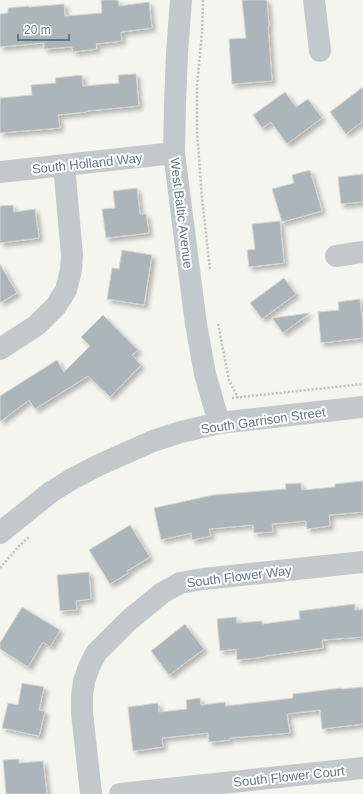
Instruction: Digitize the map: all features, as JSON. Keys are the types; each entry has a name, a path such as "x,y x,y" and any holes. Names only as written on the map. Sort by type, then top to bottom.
{"street":[{"name":"West Baltic Avenue","path":"181,0 177,53 174,154 199,345 205,374 219,423"},
{"path":"314,0 320,51"},
{"name":"South Holland Way","path":"0,172 174,154"},
{"path":"0,349 38,325 56,306 66,290 71,270 72,255 64,165"},
{"path":"336,256 363,252"},
{"name":"South Garrison Street","path":"0,533 51,492 72,479 152,441 180,432 219,423 363,408"},
{"name":"South Flower Way","path":"91,794 82,713 84,680 88,667 96,653 128,621 162,593 180,583 202,579 363,562"},
{"name":"South Flower Court","path":"120,794 363,768"}],"path":[{"path":"203,0 202,33 197,86 197,132 202,198 211,274"},
{"path":"217,320 229,380 238,398 363,384"},
{"path":"0,568 19,546 35,532"}],"building":[{"path":"101,0 118,0 119,6 149,2 152,28 121,32 122,41 96,44 97,49 73,52 72,47 44,49 44,43 0,47 0,14 8,13 8,8 64,4 65,16 102,13"},
{"path":"242,0 267,0 272,81 232,84 229,39 246,38"},
{"path":"136,74 139,106 58,115 60,128 0,133 0,98 32,95 31,85 56,83 55,78 82,75 83,86 119,83 118,75"},
{"path":"363,87 363,121 346,134 330,112"},
{"path":"285,92 296,107 308,99 322,118 287,144 271,122 262,128 253,115"},
{"path":"310,170 322,211 282,222 272,189 294,183 292,175"},
{"path":"363,174 363,202 341,204 338,177"},
{"path":"137,188 140,214 146,214 149,233 106,238 102,209 115,208 113,191"},
{"path":"13,205 14,212 35,209 39,238 0,243 0,206"},
{"path":"280,221 284,263 249,267 247,250 255,249 252,224"},
{"path":"122,250 152,255 144,305 107,299 112,268 119,269"},
{"path":"0,264 17,293 0,303"},
{"path":"284,278 296,294 262,319 250,303"},
{"path":"360,299 363,338 321,343 318,312 339,310 338,302"},
{"path":"310,313 283,333 272,318"},
{"path":"103,315 138,350 132,355 141,365 110,397 88,376 35,409 29,400 0,422 0,396 57,360 64,372 90,346 81,337"},
{"path":"363,481 363,512 329,515 330,526 307,529 306,521 272,524 273,532 254,533 253,525 209,529 211,536 192,540 191,533 161,540 154,508 213,495 286,489 285,484 301,483 302,490 335,487 335,484"},
{"path":"130,525 150,557 127,571 128,573 110,584 89,550"},
{"path":"89,572 91,599 76,601 77,610 60,611 57,575"},
{"path":"355,604 355,610 363,609 363,637 322,640 323,648 237,660 236,649 220,651 217,619 236,617 237,623 262,621 262,624 300,619 299,611"},
{"path":"22,607 60,630 50,647 43,642 28,667 0,649 0,643"},
{"path":"185,624 204,649 169,675 151,651"},
{"path":"22,683 44,687 39,710 45,711 39,736 2,728 8,703 18,705"},
{"path":"363,687 363,724 322,729 320,710 287,714 290,733 230,738 230,740 209,742 208,733 162,738 163,747 133,751 128,707 158,703 159,712 187,709 186,700 200,698 201,705 225,702 226,706 293,698 293,694"},
{"path":"19,759 19,763 43,761 47,794 6,794 3,760"}]}
